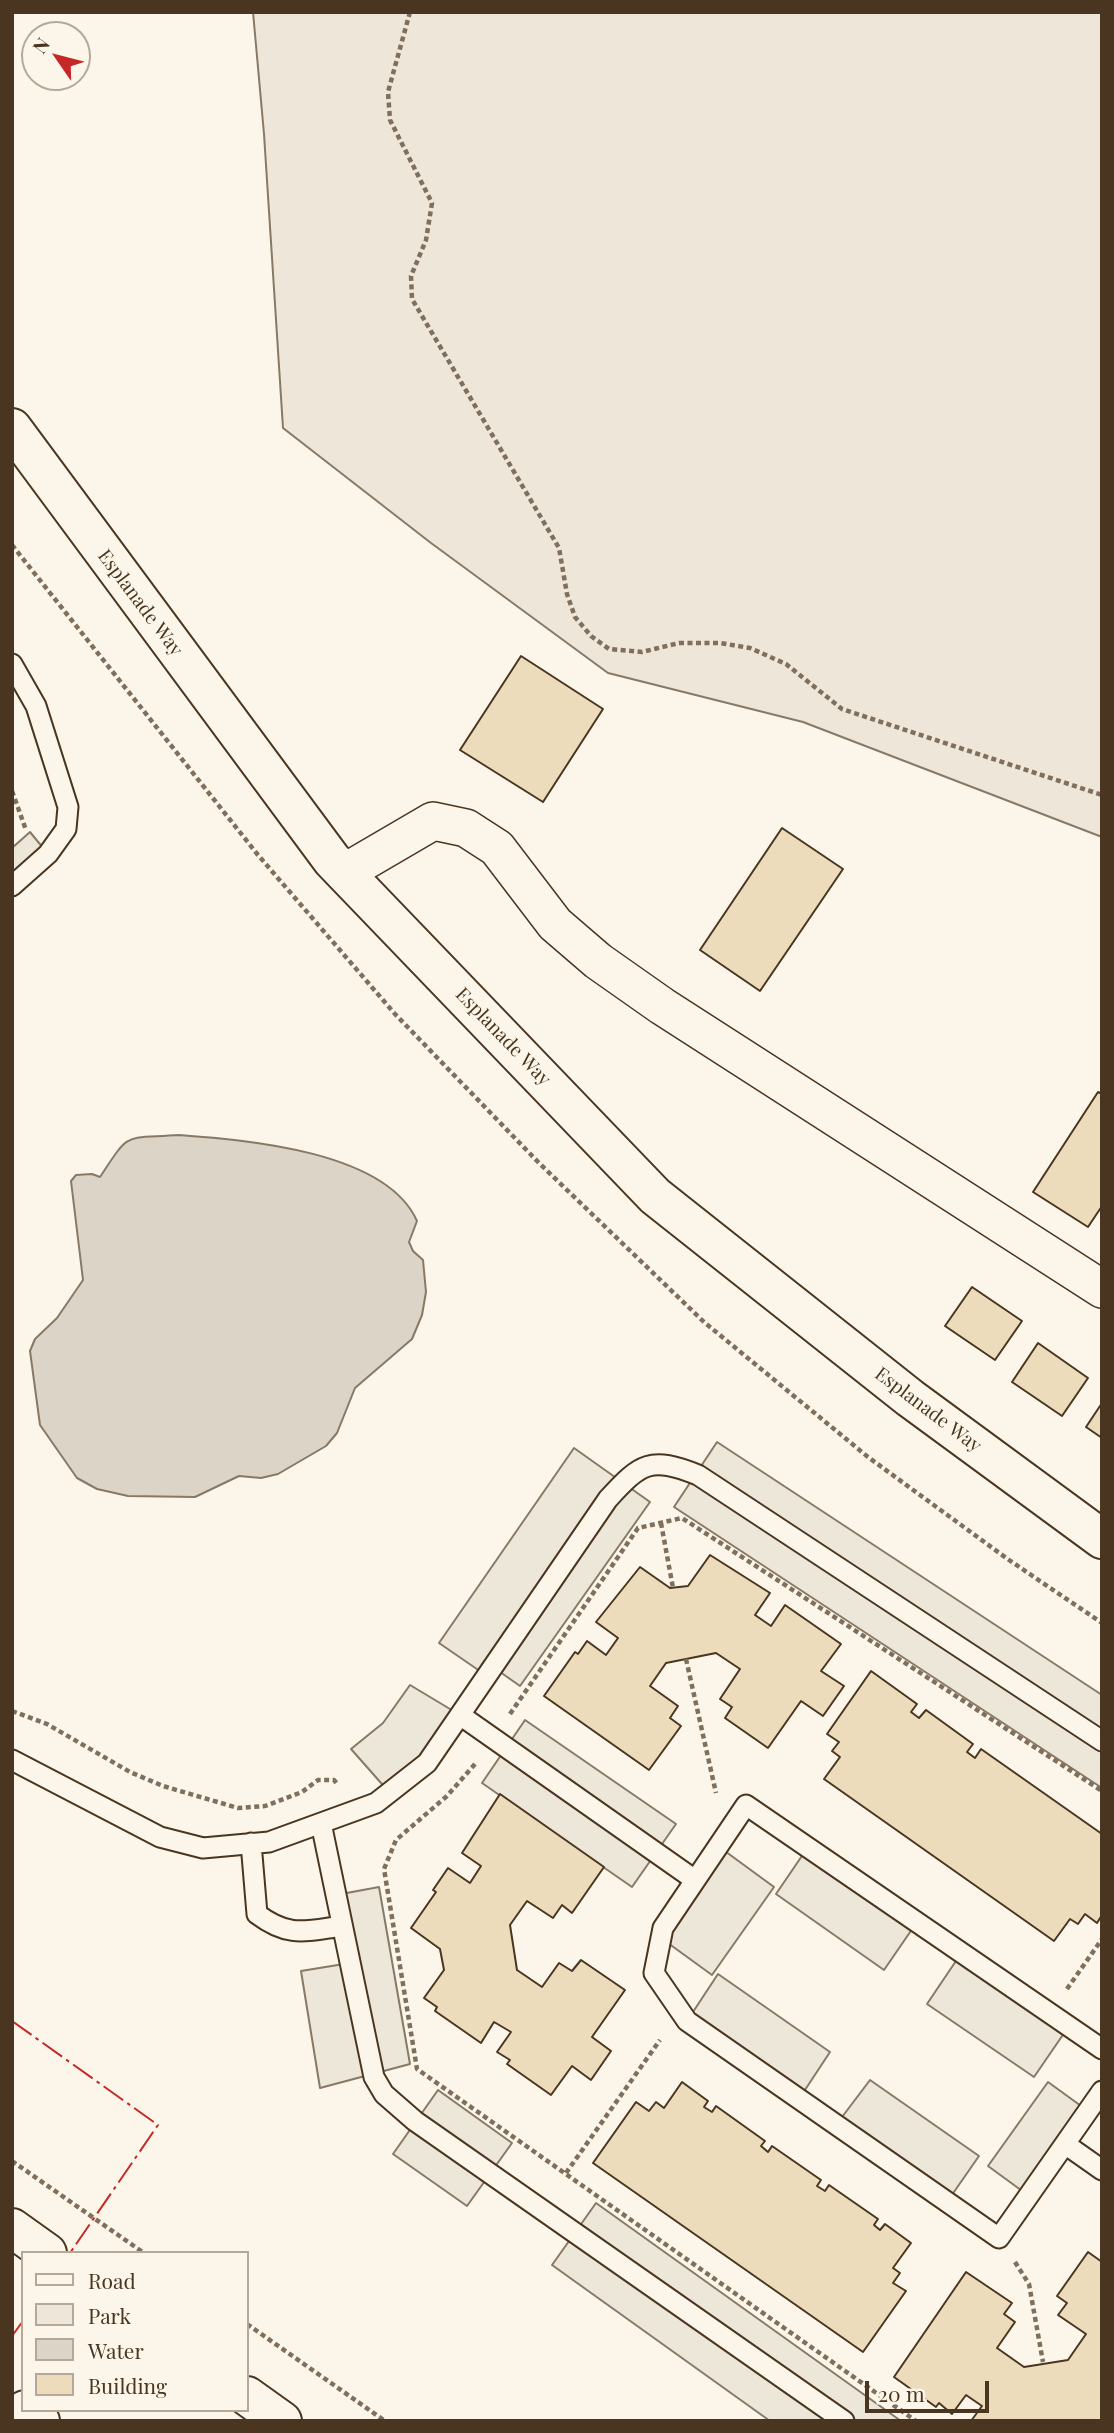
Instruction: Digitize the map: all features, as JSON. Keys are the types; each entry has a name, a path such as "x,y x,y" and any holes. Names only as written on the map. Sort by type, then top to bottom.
{"street":[{"name":"Esplanade Way","path":"12,428 147,614 344,873 655,1196 910,1398 1102,1539"},
{"path":"344,873 433,821 466,828 497,848 555,924 598,961 662,1006 1102,1289"},
{"path":"12,2228 44,2251"},
{"path":"248,2397 282,2421"}],"lane":[{"path":"12,663 36,706 68,807 66,829 48,854 12,886"},
{"path":"12,1760 160,1837 202,1848 269,1842 376,1803 427,1763 608,1499 633,1471 653,1465 673,1465 698,1475 1102,1741"},
{"path":"460,1715 695,1880"},
{"path":"1102,2049 746,1805 663,1928 654,1973 687,2021 999,2238 1102,2091"},
{"path":"321,1823 374,2077 384,2094 415,2121 844,2421"},
{"path":"251,1843 257,1914 277,1929 299,1932 342,1926"},
{"path":"1065,2144 1102,2170"}],"path":[{"path":"410,12 388,92 390,120 432,202 426,240 411,276 412,299 559,548 567,594 575,617 590,636 609,649 642,652 679,643 720,643 750,648 786,664 842,709 1102,795"},
{"path":"12,791 27,830 20,836"},
{"path":"661,1523 673,1588"},
{"path":"686,1659 726,1835"},
{"path":"12,1711 47,1724 130,1772 163,1786 238,1808 265,1806 302,1792 318,1780 334,1780 357,1810"},
{"path":"1050,2013 1102,1939"},
{"path":"566,2174 660,2040"},
{"path":"12,2161 141,2251"},
{"path":"999,2238 1029,2284 1043,2362"},
{"path":"248,2325 385,2421"}],"green space":[{"path":"253,12 1102,12 1102,837 803,722 608,673 431,543 283,428 264,134"}],"shaded area":[{"path":"30,832 48,854 12,886 12,848"},
{"path":"717,1442 1102,1695 1102,1788 674,1507"},
{"path":"574,1448 650,1502 520,1686 493,1667 487,1676 439,1643"},
{"path":"410,1685 460,1715 389,1792 351,1749 383,1723"},
{"path":"525,1720 676,1824 632,1887 482,1783"},
{"path":"718,1846 774,1887 712,1975 661,1938"},
{"path":"808,1847 917,1922 884,1970 776,1894"},
{"path":"379,1887 410,2064 320,2088 301,1971 350,1963 336,1895"},
{"path":"962,1952 1069,2026 1034,2077 927,2004"},
{"path":"718,1974 830,2052 799,2099 687,2021"},
{"path":"870,2080 979,2156 947,2202 836,2125"},
{"path":"1048,2082 1088,2111 1029,2196 988,2166"},
{"path":"438,2090 512,2143 467,2206 393,2154"},
{"path":"596,2203 901,2421 770,2421 552,2265"}],"water":[{"path":"179,1135 276,1146 312,1154 346,1164 376,1179 401,1197 417,1221 409,1242 413,1251 423,1260 426,1292 422,1315 412,1339 355,1388 337,1433 326,1446 278,1474 261,1478 239,1476 195,1497 128,1496 97,1489 77,1478 40,1425 30,1351 35,1339 57,1318 83,1280 71,1181 76,1175 92,1174 100,1177 118,1151 130,1140"}],"building":[{"path":"521,656 603,709 543,802 460,750"},
{"path":"782,828 843,869 760,991 700,950"},
{"path":"1098,1092 1102,1094 1102,1206 1088,1227 1033,1192"},
{"path":"972,1287 1022,1321 995,1360 945,1326"},
{"path":"1038,1343 1088,1378 1062,1416 1012,1382"},
{"path":"1102,1403 1102,1438 1086,1427"},
{"path":"710,1555 770,1593 755,1615 771,1626 785,1605 841,1644 821,1671 844,1686 823,1716 801,1701 768,1748 725,1718 732,1707 720,1699 740,1669 716,1653 666,1663 650,1686 678,1706 670,1718 681,1726 649,1770 544,1696 575,1652 578,1654 587,1641 606,1655 618,1638 596,1622 640,1567 670,1588 688,1586"},
{"path":"871,1671 917,1704 911,1712 919,1718 926,1710 973,1744 967,1752 975,1758 981,1749 1102,1834 1102,1915 1097,1923 1085,1914 1078,1924 1070,1919 1054,1941 824,1779 840,1757 832,1751 839,1742 827,1734"},
{"path":"500,1794 604,1867 572,1913 562,1905 553,1918 527,1901 510,1925 517,1970 542,1987 559,1963 572,1971 581,1960 625,1990 592,2037 611,2051 591,2080 572,2066 551,2095 507,2064 510,2060 497,2052 511,2032 494,2022 481,2043 435,2011 437,2007 424,1998 444,1970 440,1949 411,1928 436,1892 433,1890 448,1868 470,1883 481,1866 462,1853"},
{"path":"682,2082 708,2101 704,2107 712,2112 716,2106 765,2141 761,2146 768,2152 772,2146 821,2180 817,2186 825,2191 829,2185 878,2219 874,2225 880,2230 885,2224 911,2243 893,2268 900,2273 893,2283 906,2291 863,2352 593,2163 636,2102 649,2111 656,2102 664,2108"},
{"path":"1088,2252 1102,2262 1102,2421 971,2421 982,2406 966,2395 952,2414 939,2403 936,2407 894,2377 966,2272 1012,2303 1004,2314 1015,2322 997,2348 1024,2367 1068,2360 1086,2334 1058,2315 1067,2303 1057,2296"}],"power":[{"path":"12,2021 158,2125 71,2251"},
{"path":"12,2336 21,2324"}]}
